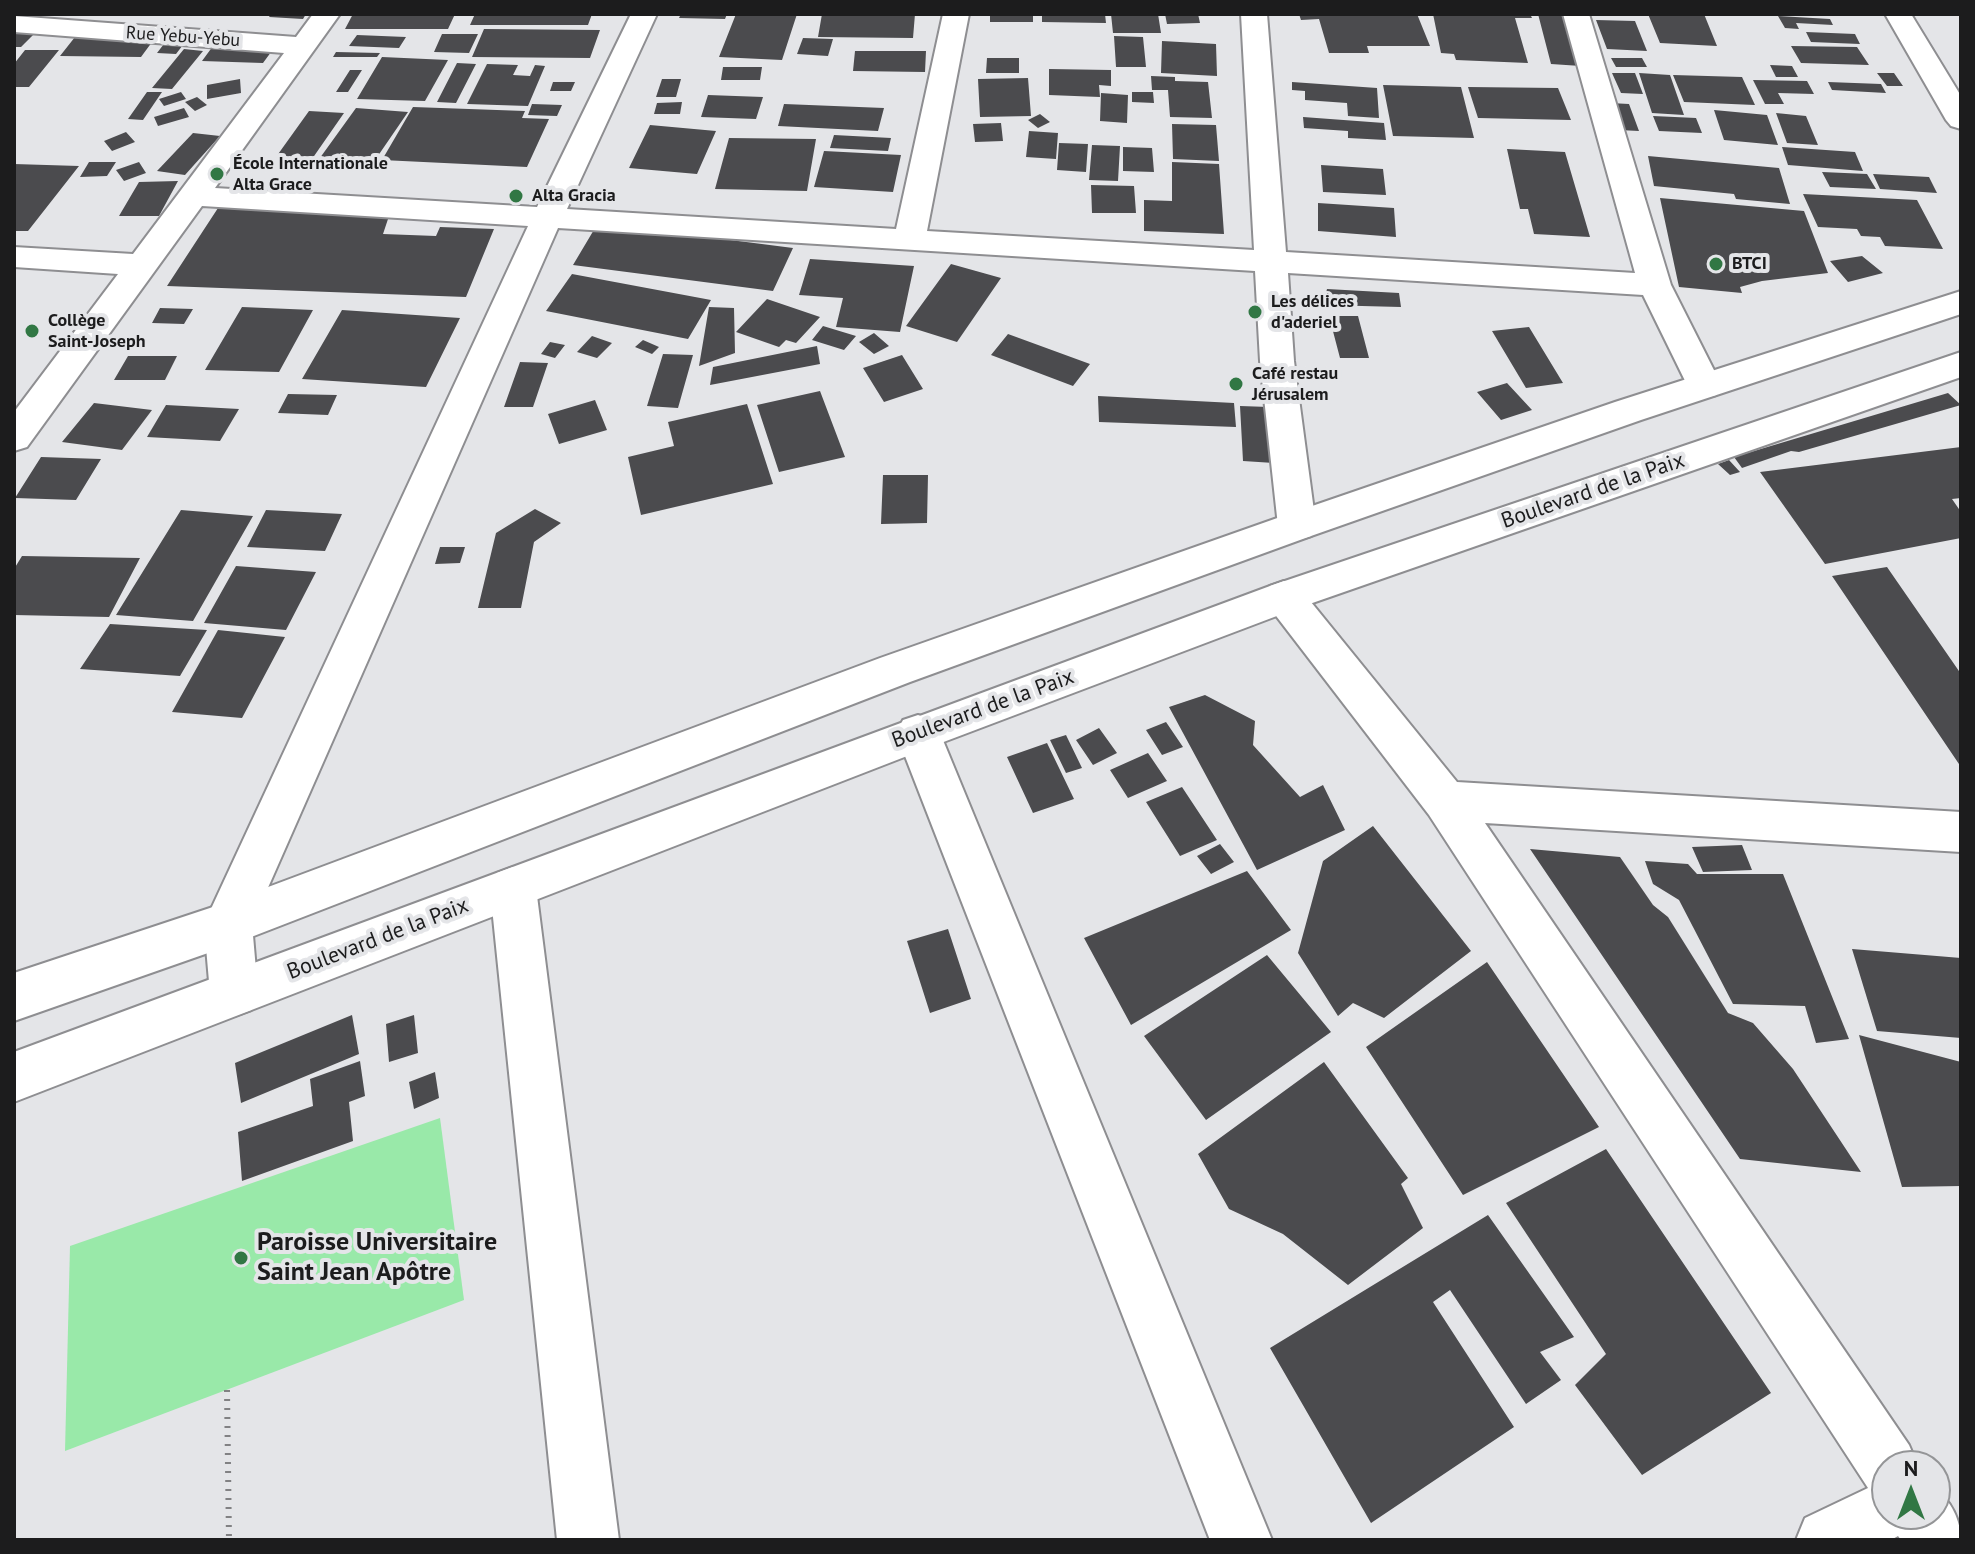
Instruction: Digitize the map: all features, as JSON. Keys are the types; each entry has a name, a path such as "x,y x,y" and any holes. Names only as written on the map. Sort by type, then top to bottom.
{"street":[{"path":"14,23 21,14"},
{"path":"14,438 327,14"},
{"path":"234,993 228,924 547,218 644,14"},
{"path":"909,241 956,14"},
{"path":"1254,14 1277,361 1297,526"},
{"path":"1576,14 1655,285 1704,386"},
{"path":"1898,14 1961,120"},
{"name":"Rue Yebu-Yebu","path":"14,23 303,46"},
{"path":"192,196 1655,285"},
{"path":"14,257 141,265"},
{"path":"14,997 228,924 895,670 1297,526 1704,386 1961,302"},
{"name":"Boulevard de la Paix","path":"14,1077 1284,597 1961,364"},
{"path":"1284,597 1445,801 1877,1450"},
{"path":"918,733 1241,1540"},
{"path":"1445,801 1961,832"},
{"path":"513,888 588,1540"},
{"path":"1827,1540 1871,1518"}],"path":[{"path":"227,1390 229,1540"}],"green space":[{"path":"440,1118 464,1300 65,1451 70,1246"}],"building":[{"path":"271,14 306,14 303,19 269,17"},
{"path":"353,14 455,14 448,29 345,29"},
{"path":"475,14 592,14 588,25 470,25"},
{"path":"681,14 727,14 725,19 679,18"},
{"path":"736,14 797,14 782,60 719,57"},
{"path":"822,14 915,14 913,38 818,37"},
{"path":"990,14 1033,14 1033,22 990,22"},
{"path":"1042,14 1105,14 1106,23 1042,22"},
{"path":"1111,14 1158,14 1161,33 1113,33"},
{"path":"1165,14 1198,14 1200,23 1167,24"},
{"path":"1299,14 1417,14 1430,46 1367,46 1369,53 1329,53 1319,19 1301,20"},
{"path":"1433,14 1530,14 1532,18 1515,18 1528,63 1456,60 1454,54 1441,53"},
{"path":"1538,14 1567,14 1581,66 1551,64"},
{"path":"1648,14 1704,14 1717,46 1660,43"},
{"path":"1778,16 1830,19 1833,25 1796,23 1799,29 1785,28"},
{"path":"1596,20 1635,21 1647,51 1607,49"},
{"path":"484,29 600,30 590,58 472,57"},
{"path":"1806,32 1855,34 1860,44 1811,42"},
{"path":"14,33 34,34 21,47 14,47"},
{"path":"442,34 478,34 469,53 434,52"},
{"path":"357,35 406,37 399,48 349,46"},
{"path":"1114,36 1143,37 1146,67 1116,67"},
{"path":"75,37 155,38 141,57 60,56"},
{"path":"803,38 833,39 828,56 797,54"},
{"path":"167,40 186,41 176,54 157,53"},
{"path":"1162,41 1216,44 1217,76 1161,73"},
{"path":"213,46 274,48 263,63 202,61"},
{"path":"1791,46 1857,47 1869,65 1801,63"},
{"path":"184,49 203,51 172,89 152,88"},
{"path":"25,50 59,50 29,87 14,87 14,64"},
{"path":"855,51 926,51 925,72 853,71"},
{"path":"336,52 380,53 377,57 333,57"},
{"path":"382,57 448,60 425,101 357,99"},
{"path":"987,58 1019,58 1019,73 986,73"},
{"path":"1611,58 1642,58 1647,67 1616,67"},
{"path":"457,63 476,64 456,103 437,102"},
{"path":"487,64 518,65 513,75 530,76 535,65 545,66 528,106 467,104"},
{"path":"1770,65 1792,66 1798,77 1776,77"},
{"path":"723,67 762,67 760,80 721,80"},
{"path":"1049,69 1111,70 1111,86 1099,85 1100,97 1049,95"},
{"path":"350,70 362,70 348,92 336,92"},
{"path":"1612,73 1635,73 1643,94 1621,93"},
{"path":"1639,73 1670,75 1684,115 1652,113"},
{"path":"1877,73 1894,73 1903,86 1887,86"},
{"path":"1673,75 1742,77 1755,105 1684,102"},
{"path":"1151,76 1175,77 1175,81 1208,82 1212,118 1170,117 1168,90 1152,90"},
{"path":"1028,78 1031,116 980,117 978,79"},
{"path":"240,79 241,93 207,99 207,85"},
{"path":"662,79 681,79 676,97 656,97"},
{"path":"1753,80 1807,81 1814,94 1778,93 1784,104 1765,104"},
{"path":"553,82 575,82 571,91 550,91"},
{"path":"1292,82 1377,88 1379,118 1348,116 1347,103 1305,100 1305,91 1292,90"},
{"path":"1828,82 1881,84 1886,93 1832,90"},
{"path":"1383,85 1461,87 1474,138 1393,136"},
{"path":"1468,87 1558,88 1571,120 1478,118"},
{"path":"147,92 162,92 143,120 128,119"},
{"path":"181,92 186,99 164,106 159,99"},
{"path":"1132,92 1153,92 1154,103 1132,102"},
{"path":"1101,93 1128,95 1127,123 1100,121"},
{"path":"708,95 763,97 756,119 701,117"},
{"path":"197,97 207,105 195,111 185,102"},
{"path":"682,102 680,114 654,114 657,103"},
{"path":"1610,103 1629,104 1639,131 1619,130"},
{"path":"532,104 562,105 557,116 528,115"},
{"path":"784,104 884,108 878,131 778,126"},
{"path":"413,107 525,111 522,118 549,119 527,167 382,160"},
{"path":"184,108 189,117 158,126 154,117"},
{"path":"356,108 408,112 371,166 317,162"},
{"path":"1714,110 1767,115 1778,145 1724,140"},
{"path":"309,111 344,113 312,159 276,157"},
{"path":"1776,113 1806,116 1818,145 1787,143"},
{"path":"1040,114 1050,122 1038,128 1028,120"},
{"path":"1653,116 1696,118 1702,133 1659,131"},
{"path":"1303,117 1384,123 1386,140 1348,138 1348,131 1304,128"},
{"path":"1001,123 1003,141 975,142 973,124"},
{"path":"1172,124 1216,125 1219,161 1173,159"},
{"path":"650,125 716,131 697,174 629,168"},
{"path":"1029,131 1058,133 1056,159 1026,157"},
{"path":"126,132 135,142 112,151 104,141"},
{"path":"193,133 220,136 185,175 157,171"},
{"path":"834,135 891,138 888,151 830,148"},
{"path":"729,138 816,139 807,191 715,189"},
{"path":"1059,143 1088,144 1086,172 1057,170"},
{"path":"1092,145 1120,146 1118,181 1089,180"},
{"path":"1123,147 1152,148 1154,172 1123,171"},
{"path":"1782,147 1855,152 1863,171 1788,165"},
{"path":"1507,149 1565,152 1590,237 1534,234 1528,209 1520,209"},
{"path":"824,151 901,155 893,192 814,187"},
{"path":"1648,156 1779,168 1790,204 1736,199 1734,194 1654,186"},
{"path":"89,162 116,162 107,176 80,177"},
{"path":"139,162 146,173 124,181 116,170"},
{"path":"1172,162 1219,164 1224,234 1144,231 1144,200 1172,201"},
{"path":"14,164 79,166 28,231 14,231"},
{"path":"1321,165 1383,169 1386,195 1323,192"},
{"path":"1822,172 1867,174 1876,189 1830,187"},
{"path":"1873,174 1929,177 1937,193 1880,189"},
{"path":"178,181 159,216 119,216 139,182"},
{"path":"1091,185 1134,186 1136,213 1092,213"},
{"path":"1803,194 1917,200 1943,249 1885,246 1880,237 1861,236 1857,229 1818,227"},
{"path":"1660,198 1804,211 1828,273 1762,281 1740,287 1742,293 1679,287"},
{"path":"1318,203 1394,208 1396,237 1318,231"},
{"path":"218,208 389,216 383,234 436,236 440,227 494,229 466,297 167,286"},
{"path":"598,223 793,248 773,291 573,265"},
{"path":"1862,256 1883,273 1848,282 1830,261"},
{"path":"810,259 914,266 900,332 836,327 843,298 799,295"},
{"path":"951,264 1001,278 957,342 906,326"},
{"path":"572,274 711,300 688,339 546,311"},
{"path":"1327,289 1399,293 1401,307 1323,305"},
{"path":"767,299 820,317 796,343 786,340 779,347 736,332"},
{"path":"242,307 313,310 279,372 205,370"},
{"path":"709,307 734,308 735,353 699,366"},
{"path":"160,308 193,309 184,324 152,323"},
{"path":"342,310 460,318 426,387 302,379"},
{"path":"1329,316 1358,316 1369,358 1340,358"},
{"path":"823,326 856,336 844,350 812,340"},
{"path":"1529,327 1563,383 1526,388 1492,331"},
{"path":"874,333 889,346 874,354 859,342"},
{"path":"1008,334 1090,364 1073,386 991,355"},
{"path":"592,336 612,343 597,358 577,352"},
{"path":"643,340 659,347 652,354 635,347"},
{"path":"550,342 565,345 555,358 541,354"},
{"path":"817,346 820,364 710,385 713,367"},
{"path":"663,354 693,355 678,408 647,406"},
{"path":"902,355 923,389 884,402 863,368"},
{"path":"128,356 177,356 165,380 114,380"},
{"path":"520,362 548,363 533,407 504,407"},
{"path":"1507,383 1532,410 1501,420 1477,392"},
{"path":"820,391 845,457 779,472 757,405"},
{"path":"1948,393 1961,405 1799,452 1791,451 1742,468 1734,457"},
{"path":"288,394 337,395 328,415 278,413"},
{"path":"1098,396 1234,403 1236,427 1099,422"},
{"path":"595,400 607,430 559,444 548,414"},
{"path":"94,403 152,410 122,450 62,442"},
{"path":"747,404 773,484 641,515 628,457 674,446 668,422"},
{"path":"166,405 239,409 220,441 147,437"},
{"path":"1240,406 1269,407 1274,463 1243,461"},
{"path":"1961,447 1961,498 1952,499 1961,512 1961,538 1825,564 1760,472"},
{"path":"41,457 101,459 76,500 15,498"},
{"path":"1729,460 1740,472 1730,475 1718,464"},
{"path":"883,475 928,475 927,523 881,524"},
{"path":"535,509 561,523 534,542 521,608 478,608 496,533"},
{"path":"181,510 253,516 193,621 116,615"},
{"path":"266,510 342,514 325,551 247,547"},
{"path":"440,547 465,547 460,563 435,564"},
{"path":"22,556 140,558 109,617 14,615 14,569"},
{"path":"236,566 316,572 286,630 204,623"},
{"path":"1887,567 1961,674 1961,767 1832,576"},
{"path":"110,624 207,630 180,676 80,669"},
{"path":"218,630 285,637 242,718 172,712"},
{"path":"1205,695 1255,721 1253,745 1300,797 1323,785 1345,830 1257,870 1169,707"},
{"path":"1166,722 1183,747 1162,755 1146,730"},
{"path":"1099,728 1117,753 1093,765 1076,740"},
{"path":"1066,735 1082,768 1066,773 1050,740"},
{"path":"1047,743 1074,799 1033,813 1007,757"},
{"path":"1148,753 1167,781 1128,798 1110,770"},
{"path":"1182,787 1217,840 1180,856 1146,802"},
{"path":"1373,826 1471,951 1384,1018 1353,1003 1338,1016 1298,953 1323,861"},
{"path":"1220,844 1234,862 1211,874 1197,856"},
{"path":"1742,845 1752,870 1703,872 1692,847"},
{"path":"1530,849 1620,857 1653,905 1668,917 1728,1013 1753,1023 1793,1069 1861,1172 1740,1159"},
{"path":"1645,861 1688,864 1697,874 1783,874 1849,1039 1816,1043 1805,1006 1733,1004 1679,900 1653,884"},
{"path":"1247,871 1291,930 1131,1025 1084,938"},
{"path":"948,929 971,999 930,1013 907,941"},
{"path":"1852,949 1961,958 1961,1038 1877,1031"},
{"path":"1267,955 1331,1032 1206,1120 1144,1036"},
{"path":"1487,962 1599,1127 1463,1195 1366,1047"},
{"path":"352,1015 359,1054 241,1103 235,1063"},
{"path":"414,1015 418,1053 389,1062 386,1024"},
{"path":"1859,1035 1961,1062 1961,1186 1902,1187"},
{"path":"360,1061 365,1096 349,1102 353,1141 242,1181 238,1132 313,1106 310,1079"},
{"path":"1324,1062 1408,1178 1401,1184 1423,1228 1348,1285 1283,1234 1229,1209 1198,1154"},
{"path":"435,1072 439,1098 414,1109 409,1082"},
{"path":"1606,1149 1771,1393 1642,1475 1575,1385 1606,1354 1506,1203"},
{"path":"1488,1215 1574,1337 1540,1352 1561,1380 1526,1404 1450,1290 1433,1302 1514,1427 1371,1523 1270,1348"}],"place":[{"name":"École Internationale Alta Grace","path":"217,174"},
{"name":"Alta Gracia","path":"516,196"},
{"name":"BTCI","path":"1716,264"},
{"name":"Les délices d'aderiel","path":"1255,312"},
{"name":"Collège Saint-Joseph","path":"32,331"},
{"name":"Café restau Jérusalem","path":"1236,384"},
{"name":"Paroisse Universitaire Saint Jean Apôtre","path":"241,1258"}]}
